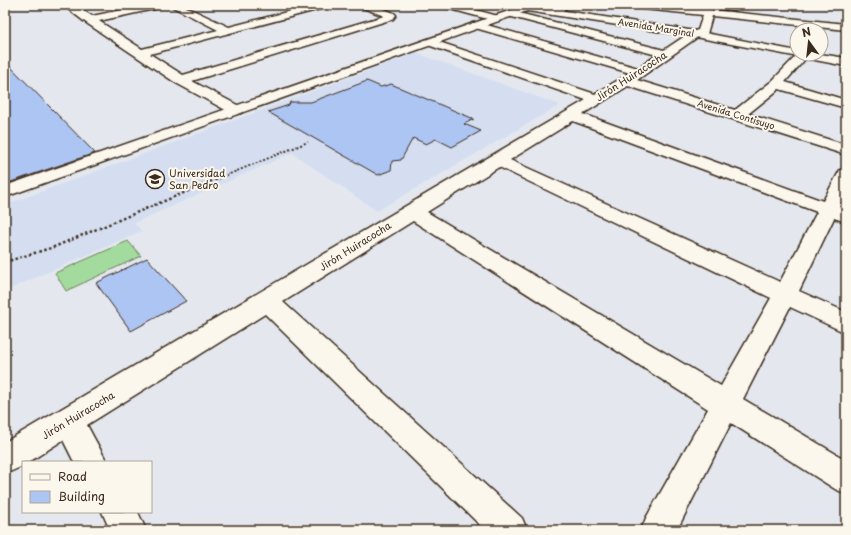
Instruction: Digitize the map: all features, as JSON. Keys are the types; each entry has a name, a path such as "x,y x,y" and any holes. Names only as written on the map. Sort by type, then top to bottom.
{"street":[{"path":"68,5 181,80 236,110"},
{"path":"89,20 158,5"},
{"path":"174,5 228,30"},
{"path":"141,53 325,5"},
{"path":"181,80 391,15 364,5"},
{"path":"446,5 495,18"},
{"path":"633,5 703,21 846,27"},
{"path":"5,192 429,42 495,18 512,9 534,6"},
{"name":"Avenida Marginal","path":"534,6 703,21 789,50"},
{"path":"281,8 294,13"},
{"path":"512,9 586,32 666,54"},
{"name":"Avenida Marginal","path":"558,9 612,21 703,21"},
{"path":"552,48 612,21"},
{"name":"Jirón Huiracocha","path":"5,459 633,77 666,54 703,21"},
{"name":"Avenida Contisuyo","path":"476,25 552,48 737,116 846,150"},
{"path":"429,42 596,99"},
{"path":"829,54 846,57"},
{"name":"Avenida Marginal","path":"829,59 846,62"},
{"path":"737,116 777,84 793,62"},
{"path":"777,84 846,97"},
{"path":"777,84 846,104"},
{"path":"571,115 837,213"},
{"path":"496,160 846,324"},
{"path":"658,530 785,295 837,213 846,174"},
{"path":"412,212 846,478"},
{"path":"266,301 510,530"},
{"path":"68,420 90,461"},
{"path":"120,513 129,530"}],"path":[{"path":"5,262 54,246 308,142"}],"shaded area":[{"name":"Universidad San Pedro","path":"416,53 560,105 377,211 292,153 134,223 142,231 5,291 5,205"}],"green space":[{"path":"128,241 141,256 66,291 55,273"}],"building":[{"path":"5,61 95,153 5,184"},
{"path":"367,81 381,87 391,84 474,119 464,124 481,131 452,147 436,139 426,144 413,138 401,160 392,161 391,170 378,175 268,112 289,105 290,102 311,102"},
{"path":"147,258 186,301 131,331 96,283"}],"place":[{"name":"Universidad San Pedro","path":"155,179"}]}
